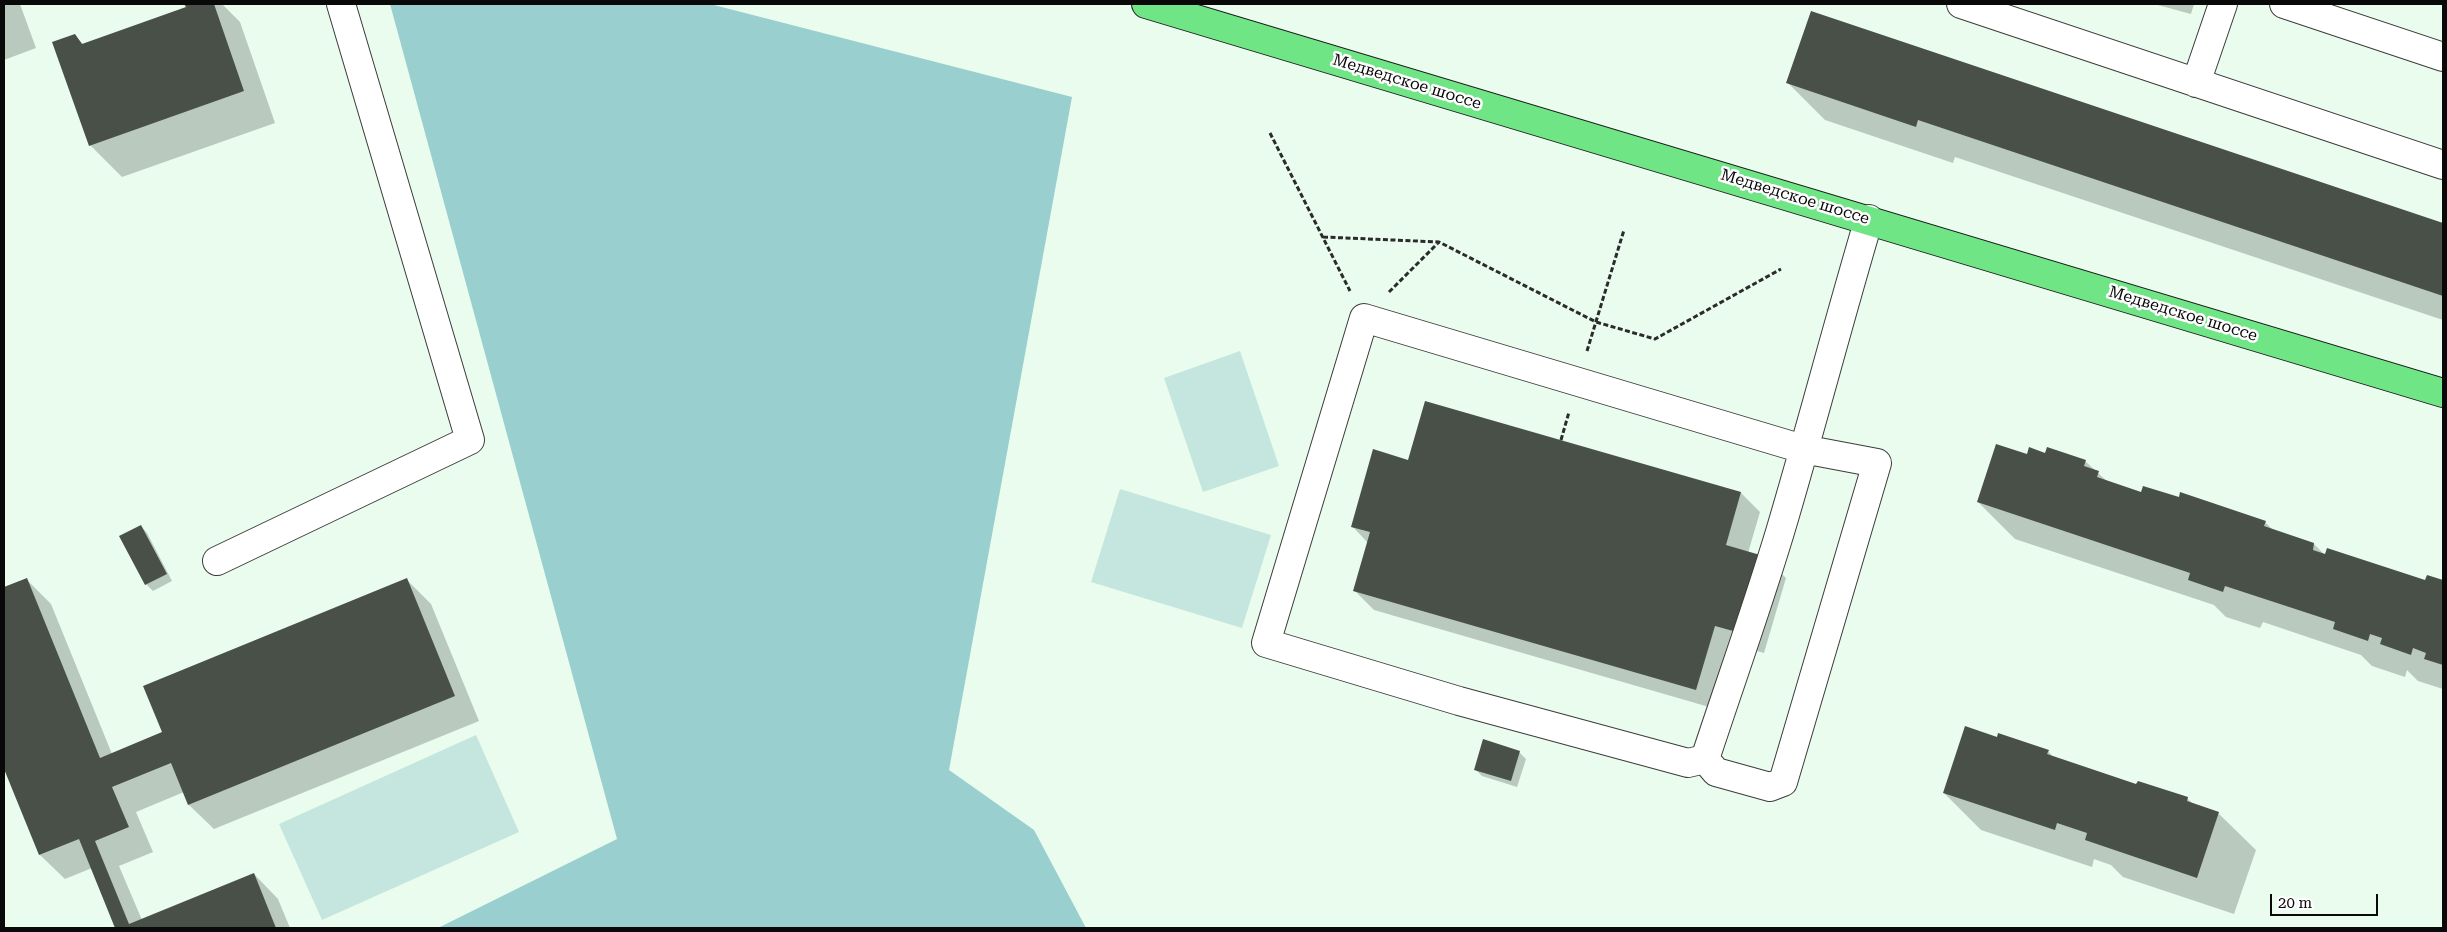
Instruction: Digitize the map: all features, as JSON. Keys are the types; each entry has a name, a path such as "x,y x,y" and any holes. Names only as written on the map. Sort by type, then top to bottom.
{"main road":[{"name":"Медведское шоссе","path":"1146,4 2443,393"}],"lane":[{"path":"217,561 470,440 340,4"},
{"path":"1961,4 2443,165"},
{"path":"2196,83 2223,4"},
{"path":"2284,4 2443,57"},
{"path":"1705,759 1779,534 1869,220"},
{"path":"1364,318 1803,449 1877,463 1783,782 1770,788 1716,772 1705,759 1688,763 1459,701 1266,643 1364,318"}],"path":[{"path":"1270,133 1364,318 1439,242"},
{"path":"1560,440 1624,230"},
{"path":"1323,237 1439,242 1596,322 1655,339 1781,269"}],"shaded area":[{"path":"390,4 710,4 1072,97 949,770 1034,830 1086,928 438,928 617,839"},
{"path":"1240,351 1279,466 1203,492 1164,378"},
{"path":"1120,489 1271,535 1242,628 1091,582"},
{"path":"476,735 519,832 322,920 279,824"}],"building":[{"path":"184,4 214,4 244,91 89,146 52,42 75,34 82,44 186,7"},
{"path":"1811,11 2443,223 2443,296 1918,120 1916,127 1786,83"},
{"path":"1425,401 1741,492 1726,545 1767,557 1744,634 1715,626 1696,690 1353,591 1370,532 1351,527 1373,449 1408,460"},
{"path":"1996,444 2027,454 2029,447 2045,453 2047,447 2086,460 2084,466 2099,471 2097,477 2141,492 2143,486 2179,497 2180,492 2266,521 2264,526 2314,543 2313,550 2325,554 2327,548 2425,580 2427,575 2443,580 2443,665 2424,659 2426,653 2413,648 2411,655 2380,644 2382,638 2370,634 2368,641 2333,629 2335,622 2225,586 2223,592 2188,580 2190,573 1977,502"},
{"path":"141,525 167,574 145,585 119,536"},
{"path":"27,578 100,758 162,732 143,686 407,578 455,696 188,805 171,763 112,787 129,827 95,841 129,924 254,873 276,928 115,928 79,839 39,855 4,769 4,587"},
{"path":"1965,726 1997,737 1998,733 2049,750 2047,754 2136,784 2138,781 2188,797 2187,801 2219,812 2197,878 2085,840 2087,833 2057,823 2055,830 1943,793"},
{"path":"1483,739 1520,751 1511,781 1474,770"}]}
